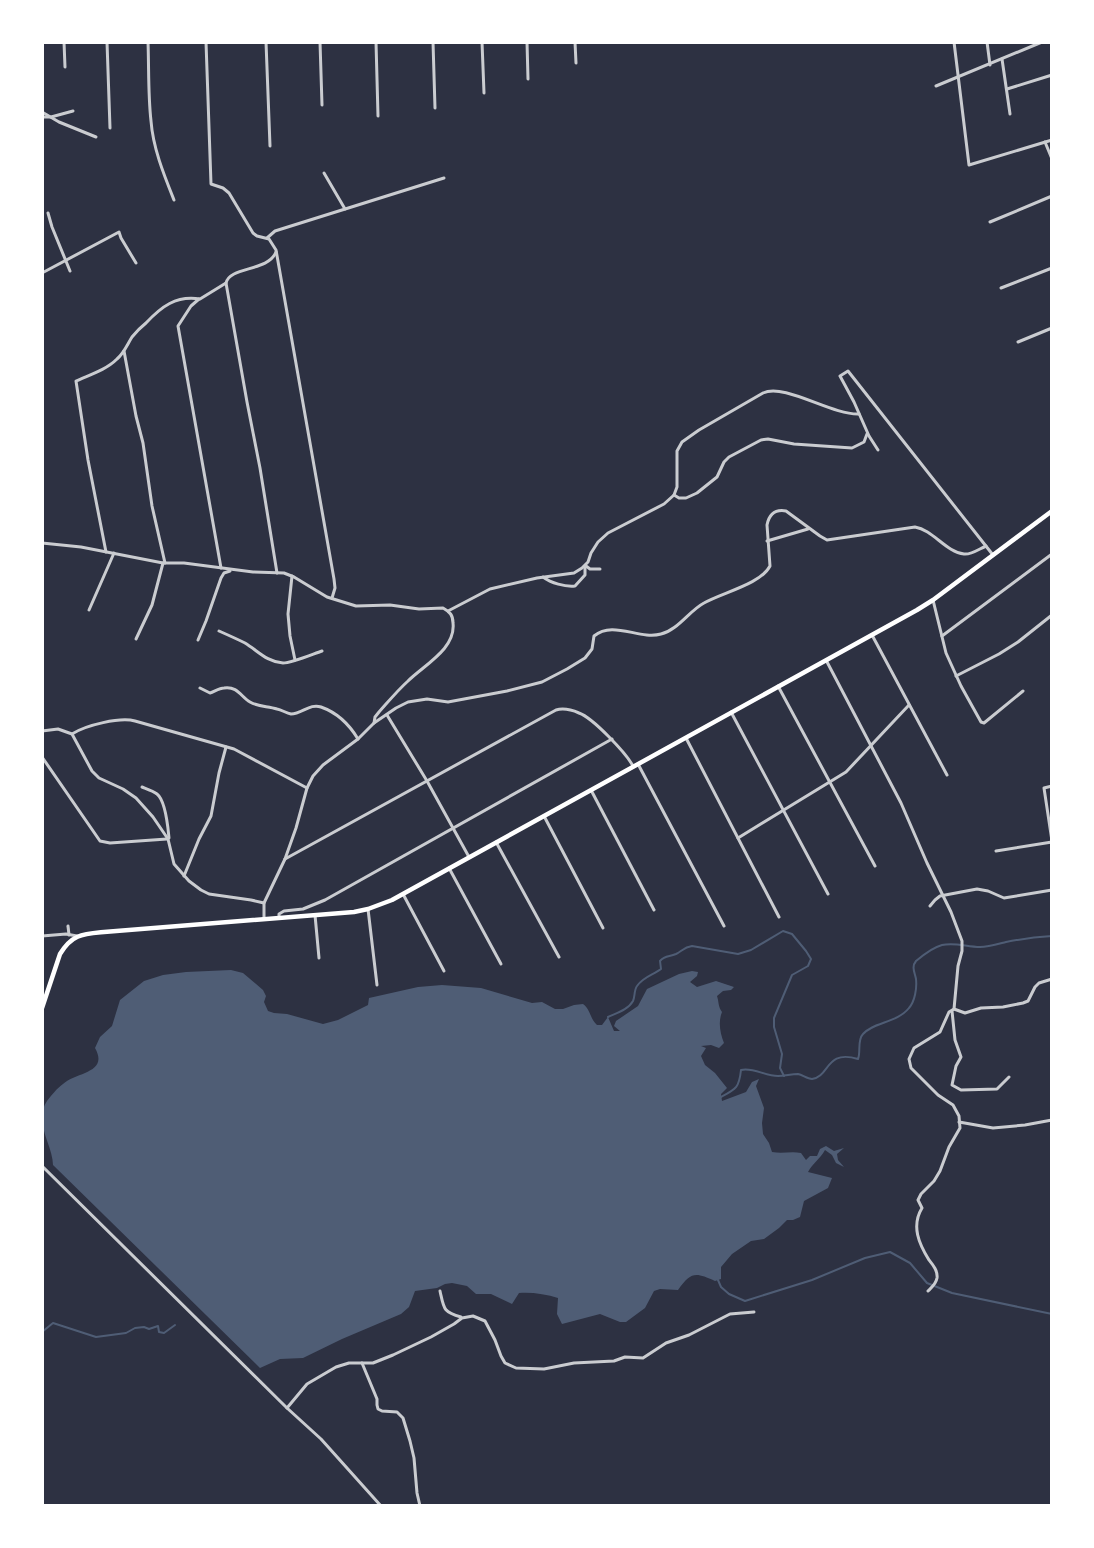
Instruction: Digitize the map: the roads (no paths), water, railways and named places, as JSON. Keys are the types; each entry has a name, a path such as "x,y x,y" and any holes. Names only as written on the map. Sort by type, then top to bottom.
{"main road":[{"path":"42,1008 60,954 65,946 77,936 120,930 354,912 368,909 403,894 933,600 1052,511"}],"street":[{"path":"64,42 66,67"},
{"path":"107,42 110,128"},
{"path":"148,42 150,121 166,180 174,200"},
{"path":"206,42 211,184 223,188 229,193 253,233 267,238 274,244 334,579 335,588 332,598"},
{"path":"266,42 270,146"},
{"path":"320,42 322,105"},
{"path":"376,42 378,116"},
{"path":"433,42 435,108"},
{"path":"482,42 484,93"},
{"path":"526,42 528,79"},
{"path":"575,42 576,63"},
{"path":"954,42 969,164 1052,140"},
{"path":"987,42 990,64"},
{"path":"936,86 1042,42"},
{"path":"1002,59 1010,114"},
{"path":"1007,89 1052,75"},
{"path":"42,117 49,117 73,110"},
{"path":"42,112 49,117 96,137"},
{"path":"1044,142 1052,158"},
{"path":"324,173 345,209"},
{"path":"267,238 275,231 444,178"},
{"path":"990,222 1052,196"},
{"path":"48,213 70,271"},
{"path":"42,273 119,232 136,263"},
{"path":"276,251 271,260 258,267 230,275 226,283 277,572"},
{"path":"1001,288 1052,268"},
{"path":"221,568 178,326 191,306 226,283"},
{"path":"106,552 88,460 76,381 110,364 124,351 133,336 161,308 176,300 200,299"},
{"path":"1018,342 1052,328"},
{"path":"124,351 143,443 152,506 164,563 152,605 136,639"},
{"path":"878,450 867,432 840,376 848,371 992,555"},
{"path":"448,611 490,590 542,577 578,571 585,565 595,547 608,533 664,504 674,495 677,487 678,451 682,442 707,425 768,391 785,393 836,411 859,414"},
{"path":"674,495 686,498 697,493 717,477 724,462 729,457 761,440 852,448 864,442 867,432"},
{"path":"264,920 264,903 285,859 307,788 323,765 358,740 374,723 412,701 427,699 448,702 507,691 542,682 586,658 592,649 594,636 600,632 615,630 663,634 672,629 692,610 764,574 770,566 767,525 768,519 772,514 786,511 827,540 915,526 922,528 954,551 964,554 986,546"},
{"path":"767,541 809,529"},
{"path":"42,543 81,546 164,563 184,563 232,570 284,573 310,588 356,606 390,605 407,608 443,608 448,611 452,614 454,626 450,640 426,667 408,680 375,717 374,723"},
{"path":"90,610 114,553"},
{"path":"942,636 1052,554"},
{"path":"585,565 590,569 600,569"},
{"path":"542,577 561,585 575,586 586,575 585,565"},
{"path":"198,640 222,575 232,570"},
{"path":"292,576 288,614 295,660"},
{"path":"933,600 946,653 956,676 982,723 1023,691"},
{"path":"956,676 1018,642 1052,615"},
{"path":"220,631 247,644 266,659 283,663 322,651"},
{"path":"872,635 947,775"},
{"path":"826,660 901,802 962,941 963,947 953,1010 955,1040 961,1057 956,1066 952,1085 961,1090 992,1090 997,1089 1009,1077"},
{"path":"778,686 875,866"},
{"path":"200,688 210,693 224,688 232,689 242,694 251,703 288,713 298,713 309,707 321,707 346,721 358,740"},
{"path":"738,838 846,772 872,747 910,705"},
{"path":"285,859 560,708 581,713 612,739 635,765 724,926"},
{"path":"731,712 828,894"},
{"path":"387,715 469,857"},
{"path":"72,734 78,730 95,725 129,719 241,753 307,788"},
{"path":"42,731 58,729 72,734 92,771 99,778 123,789 142,804 168,838 170,844"},
{"path":"685,737 779,917"},
{"path":"279,918 279,914 284,911 303,909 325,900 612,739"},
{"path":"184,876 210,816 226,748"},
{"path":"42,757 100,841 110,843 168,838"},
{"path":"996,851 1052,841 1044,788 1052,786"},
{"path":"142,787 157,794 162,801 174,864 184,876 209,894 264,903"},
{"path":"591,790 654,910"},
{"path":"544,816 603,928"},
{"path":"496,842 559,957"},
{"path":"450,868 501,964"},
{"path":"930,906 935,900 943,896 977,889 988,891 1004,898 1052,890"},
{"path":"403,894 444,971"},
{"path":"368,909 377,985"},
{"path":"315,915 319,958"},
{"path":"68,926 70,934"},
{"path":"42,936 70,934 77,936"},
{"path":"953,1010 965,1013 981,1008 1003,1008 1023,1003 1028,1001 1035,987 1052,979"},
{"path":"928,1291 935,1285 937,1276 934,1266 923,1251 918,1240 917,1218 922,1208 918,1200 940,1171 949,1147 960,1128 958,1116 953,1105 938,1094 911,1068 909,1059 914,1048 940,1032 950,1012 953,1010"},
{"path":"959,1122 992,1128 1052,1120"},
{"path":"42,1166 321,1439 381,1506"},
{"path":"440,1291 444,1309 450,1314 462,1318"},
{"path":"288,1408 307,1384 322,1375 343,1365 373,1362 393,1355 432,1337 462,1318 474,1316 485,1321 505,1364 516,1368 544,1369 574,1363 614,1361 625,1357 643,1358 666,1343 689,1335 730,1314 754,1312"},
{"path":"362,1363 377,1399 378,1409 384,1412 398,1412 402,1418 414,1458 415,1482 420,1506"}],"water":[{"path":"231,970 243,973 263,990 266,996 264,1002 268,1011 323,1024 338,1020 368,1005 369,998 418,987 442,985 481,988 532,1003 542,1002 555,1009 583,1004 597,1025 602,1025 608,1017 614,1031 620,1031 614,1026 616,1021 638,1006 647,989 679,974 692,971 698,972 697,976 690,982 697,987 716,981 734,987 731,990 723,991 717,996 722,1012 720,1028 724,1043 719,1048 711,1045 701,1046 706,1048 701,1056 705,1065 715,1073 727,1088 721,1094 722,1101 746,1092 752,1082 759,1079 756,1086 764,1108 763,1134 772,1152 801,1153 806,1160 810,1156 817,1156 820,1149 826,1146 834,1151 844,1148 837,1154 838,1160 844,1167 836,1163 832,1155 825,1150 808,1172 832,1178 828,1188 804,1201 800,1217 787,1220 764,1239 751,1241 732,1254 721,1267 721,1279 715,1281 703,1276 694,1275 686,1280 678,1290 660,1289 654,1291 645,1308 626,1322 620,1322 600,1314 562,1324 557,1314 558,1298 549,1295 519,1293 512,1304 491,1294 476,1294 467,1286 452,1283 437,1288 415,1291 409,1307 401,1314 303,1358 280,1359 260,1368 53,1165 42,1117 47,1101 59,1088 69,1080 95,1067 98,1062 98,1056 95,1048 100,1037 112,1026 120,1000 144,981 163,975 186,972"}],"waterway":[{"path":"608,1017 622,1011 631,1004 634,999 635,989 639,983 661,969 660,961 665,957 692,946 738,954 751,950 783,931 792,934 811,959 808,966 792,975 774,1018 774,1027 782,1054 780,1068 784,1076"},
{"path":"721,1097 736,1087 741,1070 746,1069 778,1076 798,1074 812,1079 822,1074 834,1060 847,1057 858,1059 860,1039 863,1034 873,1027 898,1017 909,1008 914,998 916,986 915,963 935,948 952,944 983,947 1017,940 1052,936"},
{"path":"718,1280 721,1287 729,1294 745,1301 812,1280 865,1258 890,1252 910,1263 927,1283 952,1293 1052,1314"},
{"path":"42,1332 53,1323 96,1337 126,1333 135,1328 144,1327 149,1329 158,1326 159,1332 164,1333 175,1325"}]}
